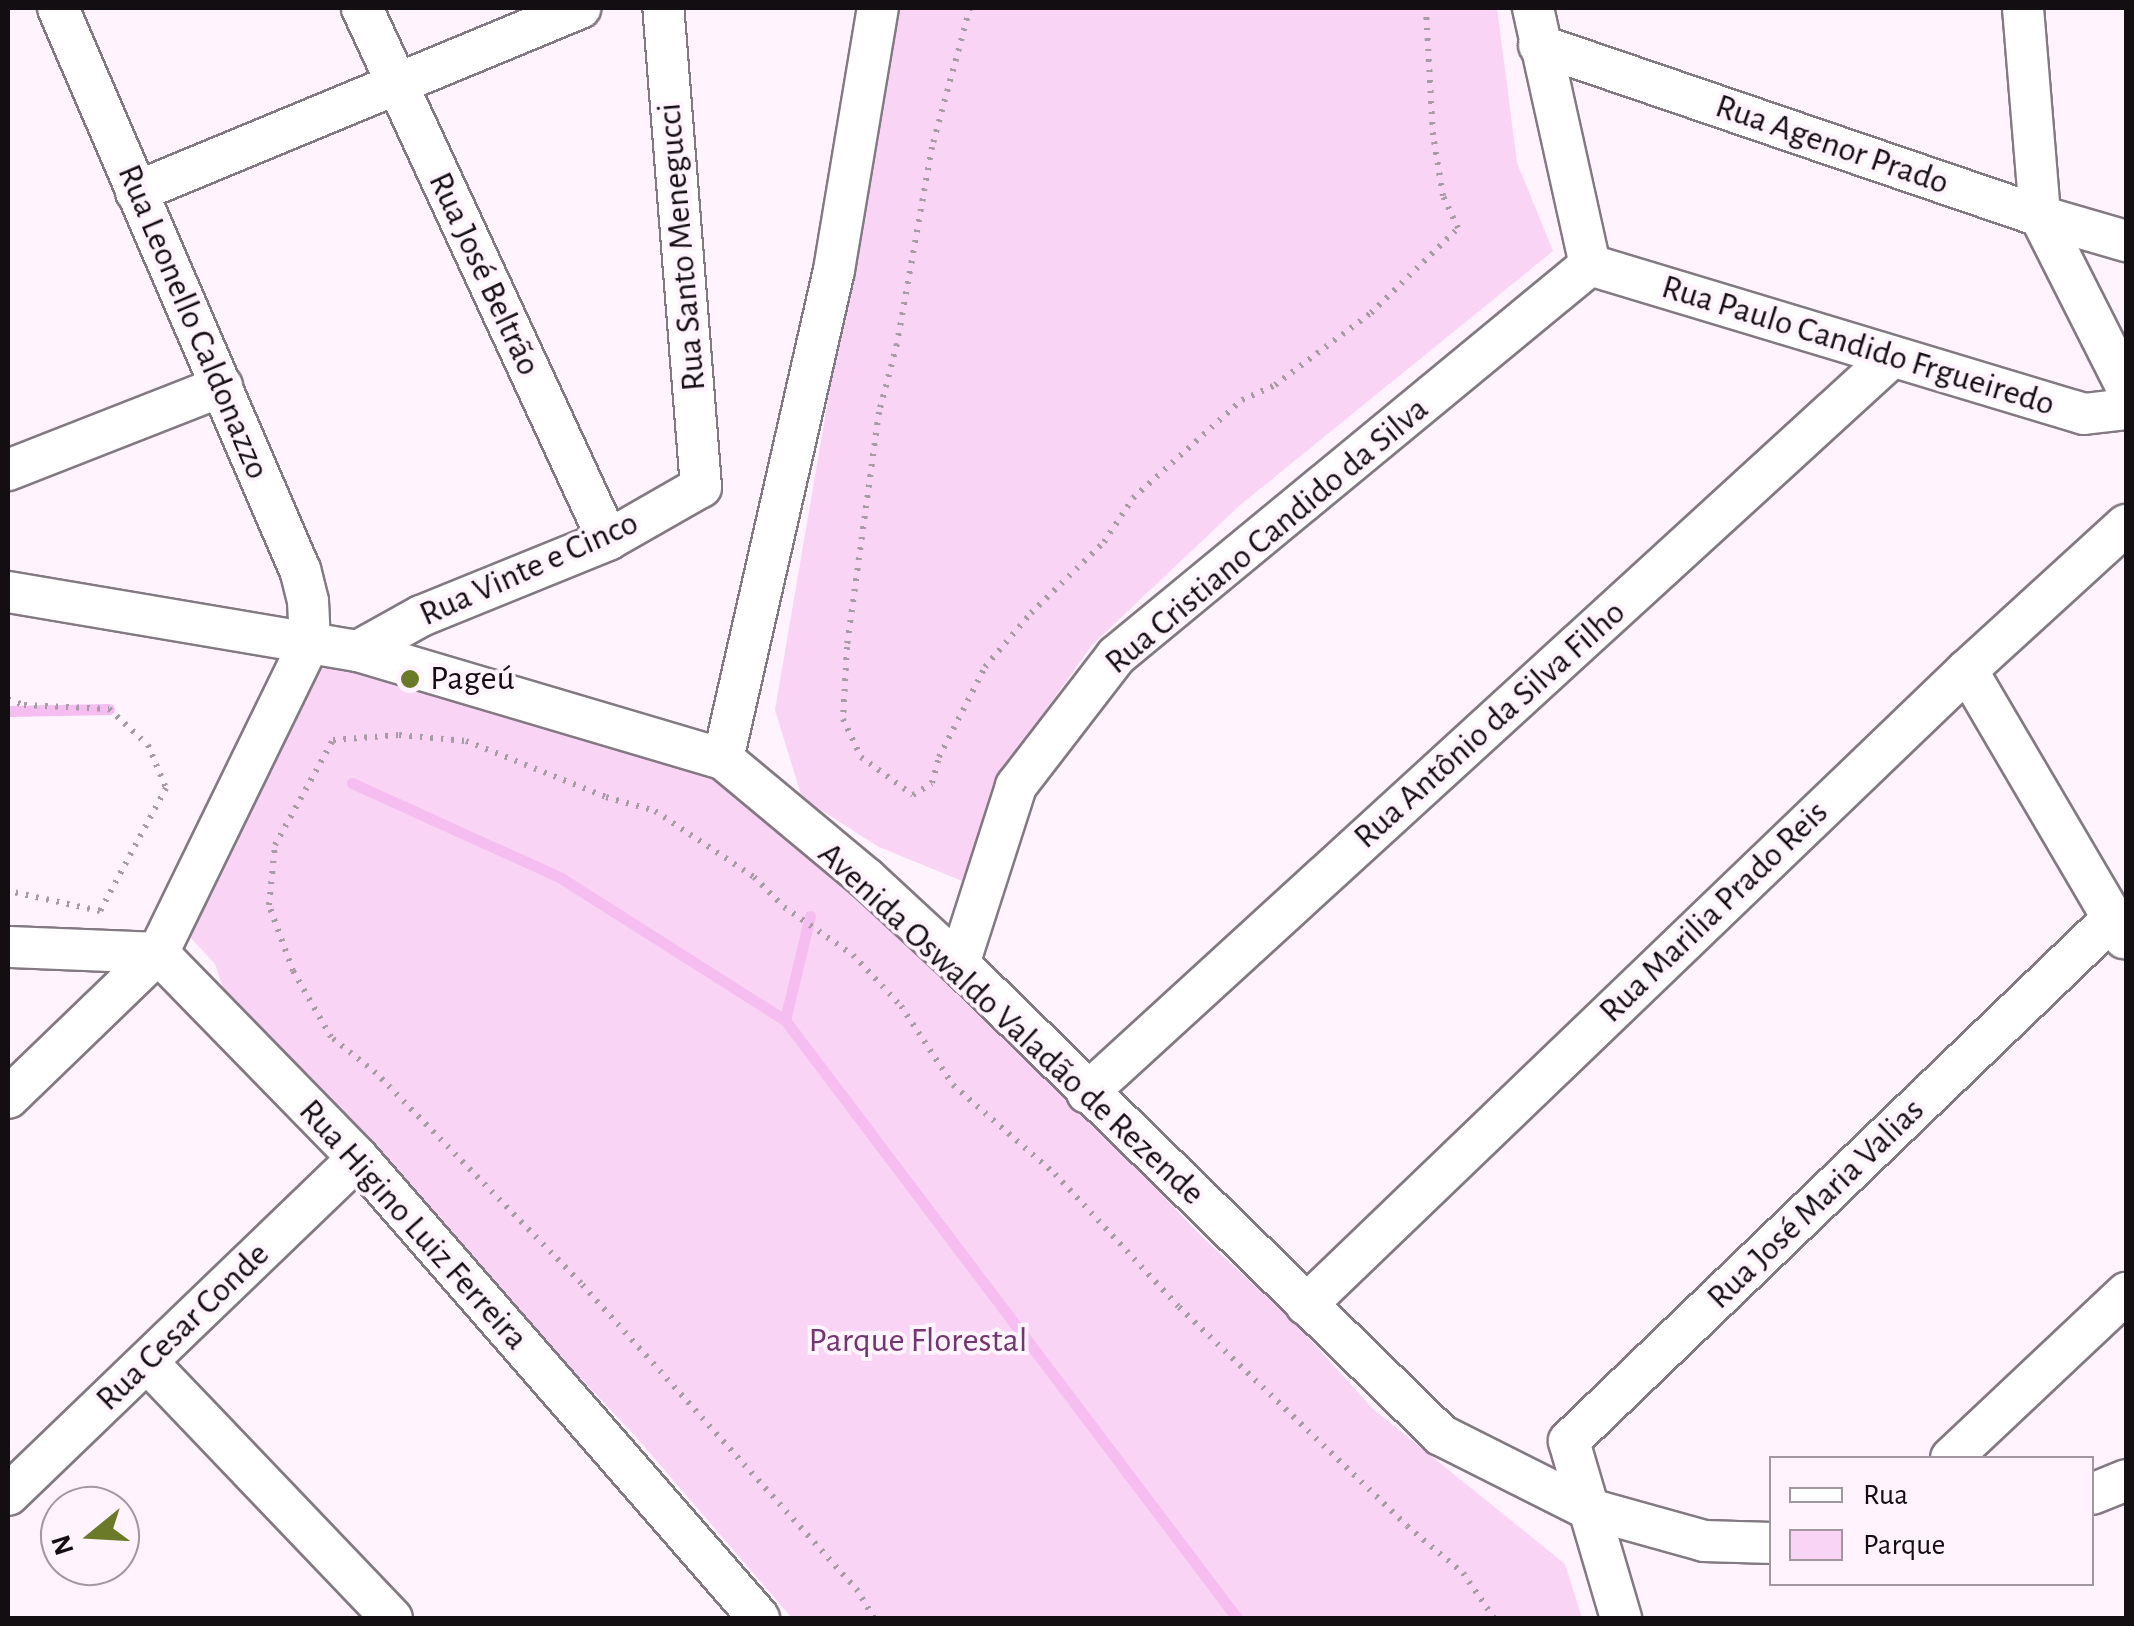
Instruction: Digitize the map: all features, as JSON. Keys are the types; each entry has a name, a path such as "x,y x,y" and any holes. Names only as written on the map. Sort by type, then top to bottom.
{"street":[{"name":"Rua Leonello Caldonazzo","path":"58,8 300,570 308,601 310,642"},
{"name":"Rua José Beltrão","path":"362,8 608,540"},
{"path":"136,192 580,8"},
{"name":"Rua Santo Menegucci","path":"663,8 701,487"},
{"path":"723,759 834,270 878,8"},
{"path":"2023,8 2040,216 2126,386"},
{"path":"1536,26 1590,265"},
{"name":"Rua Agenor Prado","path":"1536,26 2040,216 2126,241"},
{"name":"Rua Paulo Candido Frgueiredo","path":"1590,265 2084,414 2126,409"},
{"name":"Rua Cristiano Candido da Silva","path":"959,964 1016,786 1116,656 1590,265"},
{"name":"Rua Antônio da Silva Filho","path":"1087,1093 1892,358"},
{"path":"8,470 222,386"},
{"name":"Rua Vinte e Cinco","path":"358,651 421,616 608,540 701,487"},
{"name":"Rua Marilia Prado Reis","path":"1306,1304 1967,670 2126,524"},
{"name":"Avenida Oswaldo Valadão de Rezende","path":"8,592 358,651 723,759 866,878 959,964 1441,1435 1586,1508 1704,1541 1769,1543"},
{"path":"8,1098 158,953 310,642"},
{"path":"1967,670 2120,930"},
{"name":"Rua José Maria Valias","path":"1586,1508 1569,1441 2120,930"},
{"path":"8,948 158,953"},
{"name":"Rua Higino Luiz Ferreira","path":"158,953 358,1158 759,1618"},
{"name":"Rua Cesar Conde","path":"8,1495 358,1158"},
{"path":"1953,1456 2126,1293"},
{"path":"148,1363 392,1618"},
{"path":"2094,1493 2126,1480"},
{"path":"1586,1508 1621,1618"}],"path":[{"path":"970,8 932,147 896,344 879,412 847,647 843,719 861,757 913,794 932,783 939,757 985,668 1031,613 1104,542 1133,498 1242,400 1275,384 1372,313 1458,228 1443,196 1433,135 1426,8"},
{"path":"8,699 24,705 109,708 148,744 166,788 100,911 8,890"},
{"path":"874,1618 858,1591 581,1283 376,1072 331,1037 292,971 269,905 275,844 333,740 399,734 466,741 606,798 655,810 754,877 784,907 852,955 901,1006 953,1084 1055,1174 1179,1307 1407,1526 1463,1573 1494,1618"}],"green space":[{"path":"895,8 1497,8 1517,163 1553,251 1239,506 1092,645 1017,750 972,885 879,847 802,798 775,710"},
{"name":"Parque Florestal","path":"309,660 672,756 738,792 843,873 993,1018 1201,1236 1295,1323 1373,1409 1565,1564 1582,1618 792,1618 637,1438 282,1061 224,991 215,964 175,921"}],"waterway":[{"path":"8,711 109,709"},
{"path":"352,783 561,878 785,1020 1237,1618"},
{"path":"785,1020 810,916"}],"place":[{"name":"Pageú","path":"410,679"}]}
